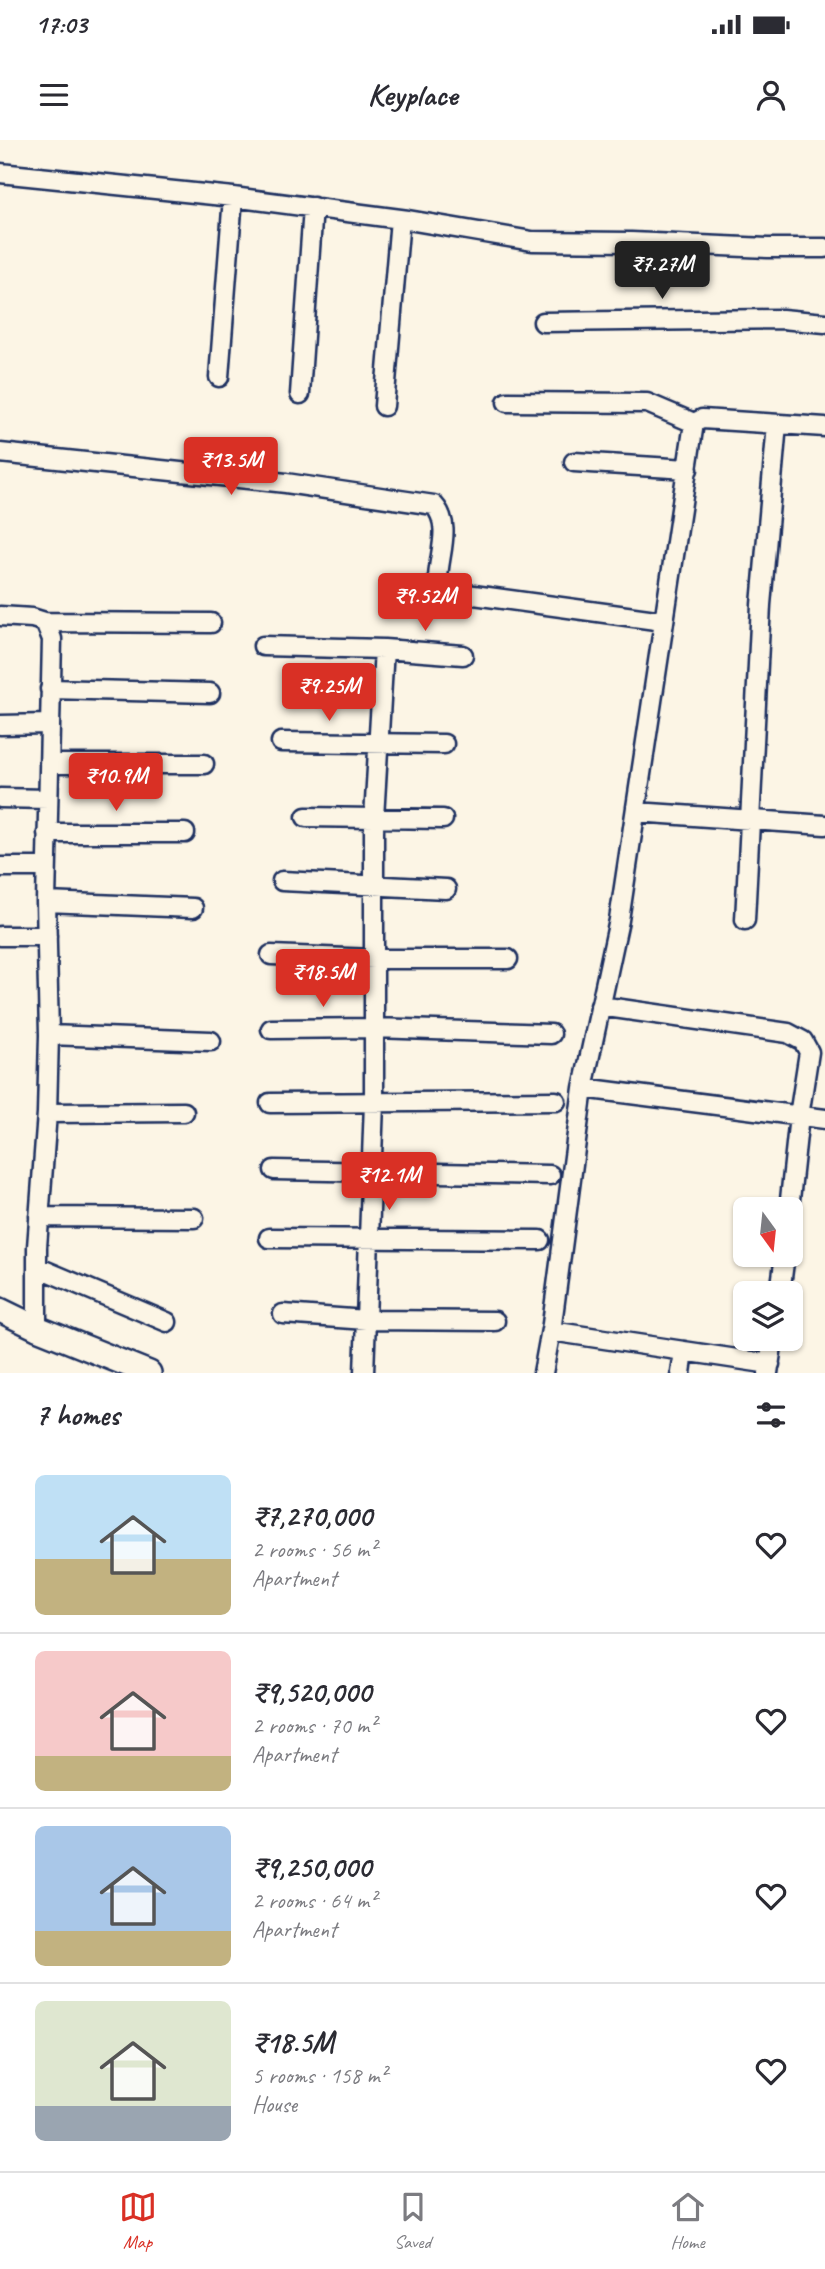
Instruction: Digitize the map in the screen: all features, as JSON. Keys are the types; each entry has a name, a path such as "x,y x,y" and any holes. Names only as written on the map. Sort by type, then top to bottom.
{"street":[{"path":"0,173 233,197 531,240 825,248"},
{"path":"219,377 233,197"},
{"path":"300,394 313,208"},
{"path":"384,406 400,219"},
{"path":"543,322 782,319 825,323"},
{"path":"507,402 648,403 694,423"},
{"path":"694,423 702,419 825,427"},
{"path":"543,1373 583,1088 619,920 694,423"},
{"path":"745,920 761,605 777,424"},
{"path":"0,453 286,483 434,505 441,513 444,524 437,576 438,586 445,591 663,621"},
{"path":"574,462 688,469"},
{"path":"0,616 32,618 45,622 211,623"},
{"path":"37,1328 39,1217 47,1113 49,1035 46,867 52,639 45,622"},
{"path":"262,646 384,649 463,655"},
{"path":"364,1373 374,1103 374,818 384,649"},
{"path":"50,689 210,693"},
{"path":"0,725 50,724"},
{"path":"281,743 444,744"},
{"path":"49,764 204,764"},
{"path":"0,798 48,799"},
{"path":"636,812 825,825"},
{"path":"306,817 443,818"},
{"path":"47,833 185,833"},
{"path":"0,867 46,867"},
{"path":"282,881 446,889"},
{"path":"46,902 193,908"},
{"path":"0,936 47,936"},
{"path":"271,955 374,959 509,959"},
{"path":"600,1006 788,1033 803,1041 809,1052 790,1197"},
{"path":"271,1029 375,1028 551,1034"},
{"path":"49,1035 211,1041"},
{"path":"583,1088 825,1119"},
{"path":"270,1103 556,1101"},
{"path":"47,1113 184,1112"},
{"path":"274,1170 550,1175"},
{"path":"39,1217 194,1218"},
{"path":"269,1238 540,1240"},
{"path":"37,1267 167,1322"},
{"path":"0,1310 37,1328 149,1373"},
{"path":"283,1314 366,1320 495,1321"},
{"path":"551,1331 684,1351 769,1369 772,1351"},
{"path":"681,1373 684,1351"}]}
